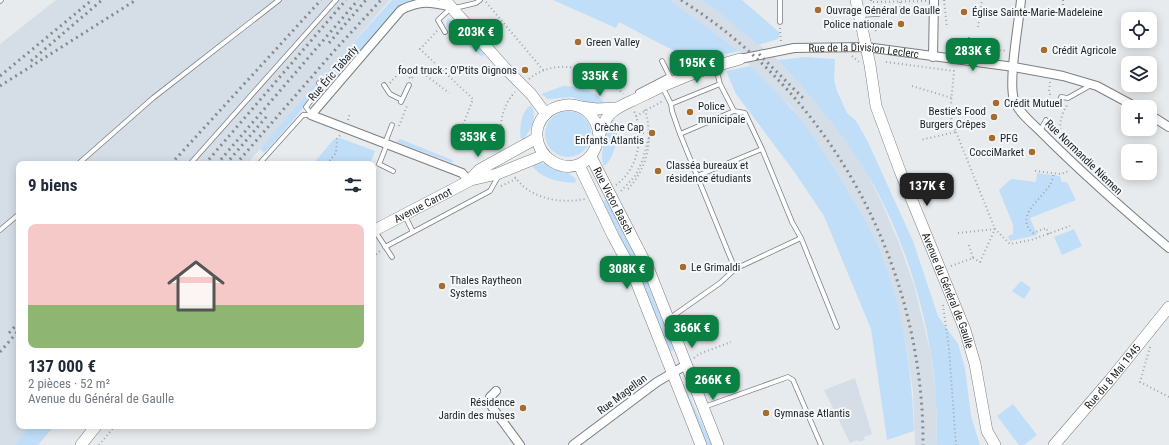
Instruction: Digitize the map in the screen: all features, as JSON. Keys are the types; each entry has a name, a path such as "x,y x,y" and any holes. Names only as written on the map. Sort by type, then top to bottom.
{"street":[{"name":"Avenue du Général de Gaulle","path":"856,0 870,65 876,106 900,172 965,330 975,364 987,431 995,445"},
{"name":"Rue Normandie Niemen","path":"1021,0 1014,67 1013,98 1015,103 1040,131 1077,168 1169,248"},
{"name":"Rue Éric Tabarly","path":"450,5 422,1 411,4 402,10 311,115 462,174 470,181"},
{"path":"934,1 934,57"},
{"path":"450,5 531,94 546,114"},
{"name":"Rue de la Division Leclerc","path":"580,107 597,109 613,108 668,81 716,65 740,59 794,48 866,47 1014,67 1063,76 1093,84 1123,100"},
{"path":"564,105 580,107 592,116 598,128 598,145 592,157 579,165 560,165 552,162 544,155 537,138 540,122 546,114 554,108 564,105"},
{"name":"Rue de la Division Leclerc","path":"599,136 601,126 613,108"},
{"path":"1157,119 1169,127"},
{"name":"Avenue Carnot","path":"470,181 479,170 537,138"},
{"name":"Avenue Carnot","path":"376,231 470,181 501,173 544,155"},
{"name":"Rue Victor Basch","path":"592,157 649,270 718,445"},
{"name":"Rue Victor Basch","path":"579,165 632,271 701,445"},
{"name":"Rue du 8 Mai 1945","path":"1054,445 1110,380 1169,307"},
{"name":"Rue Magellan","path":"573,445 657,382 686,366"},
{"path":"496,391 490,397 492,407 520,445"},
{"path":"81,445 94,429"}],"lane":[{"path":"81,161 153,98 279,0"},
{"path":"193,161 336,0"},
{"path":"446,32 438,20 450,5 476,3 480,0"},
{"path":"780,0 780,22"},
{"path":"859,15 878,14"},
{"path":"662,61 668,81 668,98 673,115 735,269"},
{"path":"716,65 720,84 734,111"},
{"path":"613,108 626,98 668,81"},
{"path":"311,115 306,107 322,86 320,83"},
{"path":"671,104 720,84"},
{"path":"1062,97 1068,98 1093,84"},
{"path":"385,86 390,94 402,101 409,85"},
{"path":"680,134 734,111 745,113 762,149 792,222 801,238 837,327"},
{"path":"262,161 303,115 311,115"},
{"path":"672,125 673,115"},
{"path":"1040,131 1046,120"},
{"path":"392,125 380,163 393,171"},
{"path":"697,176 762,149"},
{"path":"386,247 490,191 501,173"},
{"path":"404,215 413,232"},
{"path":"0,230 16,217"},
{"path":"376,234 392,257"},
{"path":"668,320 720,283 735,269 801,238"},
{"path":"703,407 788,376 793,380 821,445"}],"path":[{"path":"484,0 544,71"},
{"path":"871,0 871,2 934,1"},
{"path":"944,0 947,28"},
{"path":"978,26 982,0"},
{"path":"1063,0 1064,5"},
{"path":"900,2 900,17"},
{"path":"780,22 781,44"},
{"path":"872,23 876,30"},
{"path":"434,34 420,49 473,99 462,128 482,136"},
{"path":"969,36 969,46"},
{"path":"946,50 956,45 1008,51"},
{"path":"849,53 861,63"},
{"path":"886,62 954,71 950,114 996,229 1010,244 1032,240 1070,226"},
{"path":"526,81 544,71 569,67 586,70 608,81 626,98"},
{"path":"385,86 402,70 411,79 419,70 449,93"},
{"path":"1050,82 1049,91 1051,97"},
{"path":"912,86 952,98"},
{"path":"502,148 502,113 510,98 518,90"},
{"path":"636,116 668,98"},
{"path":"397,130 409,101"},
{"path":"1066,146 1062,139 1060,125 1062,112 1071,101"},
{"path":"628,189 637,178 645,163 648,151 650,134 644,107"},
{"path":"608,190 623,180 631,168 637,152 639,133 636,116 632,108"},
{"path":"329,161 336,153 337,139 345,128 350,113"},
{"path":"920,140 956,132"},
{"path":"639,133 650,134"},
{"path":"620,191 636,175 650,134"},
{"path":"1035,171 1061,174"},
{"path":"1049,234 1046,228 1033,233 1028,229 1026,219 1030,210 1050,185 1054,173"},
{"path":"490,191 516,179 528,190 548,200 570,201 594,197"},
{"path":"958,233 996,229"},
{"path":"969,245 973,258 980,262 996,229"},
{"path":"951,266 973,258"},
{"path":"942,301 949,349 956,445"},
{"path":"686,366 699,354 731,342"},
{"path":"1151,346 1140,382 1169,397"},
{"path":"98,445 112,429"}],"shaded area":[{"path":"56,0 390,0 250,161 16,161 16,429 27,429 14,445 0,445 0,44"},
{"path":"392,0 410,0 398,9 331,83 323,76"},
{"path":"553,0 670,0 739,51 701,60 680,68 676,57 678,53 619,22 616,28"},
{"path":"670,0 700,0 716,10 778,60 825,112 862,164 881,201 899,243 914,285 931,354 936,398 937,445 915,445 913,392 906,344 892,290 849,192 818,143 791,107 750,66 739,51"},
{"path":"700,0 742,0 780,33 778,39 758,45 716,10"},
{"path":"448,18 484,53 482,57 448,28 446,24"},
{"path":"805,57 835,59 834,80 837,91 847,113 856,121 867,140 913,241 938,316 958,344 965,368 971,416 980,445 937,445 936,400 931,354 927,330 914,280 896,231 874,185 842,136 822,110 778,60"},
{"path":"750,66 785,101 814,136 851,195 876,242 893,287 904,335 911,383 914,431 887,440 871,329 824,216 793,170 736,94 726,71"},
{"path":"317,82 315,89 303,108 264,153 260,149"},
{"path":"563,86 581,88 592,92 605,104 591,104 572,97 548,99 541,94"},
{"path":"531,105 534,119 529,132 523,140 521,139 520,135 522,120 525,111"},
{"path":"564,111 572,111 581,115 587,121 591,134 587,147 581,153 572,157 564,157 555,153 549,147 545,138 545,130 549,121 555,115"},
{"path":"612,119 617,128 616,143 608,163 604,166 602,162 603,150"},
{"path":"340,138 375,151 371,161 316,161 334,139"},
{"path":"400,139 452,160 453,163 396,142"},
{"path":"536,163 552,166 564,171 576,180 575,183 550,179 539,173 531,164"},
{"path":"1037,173 1060,176 1062,182 1067,182 1076,200 1030,218 1037,235 1010,241 1008,236 1013,234 1013,225 999,190 1011,179 1036,182"},
{"path":"607,199 640,265 674,350 669,352 635,267 602,202"},
{"path":"1074,229 1082,246 1062,255 1054,237"},
{"path":"1021,281 1031,288 1024,299 1012,291"},
{"path":"855,378 872,434 864,437 865,440 859,442 858,440 850,443 824,390"},
{"path":"687,390 712,445 706,445 684,391"},
{"path":"1013,404 1037,435 1024,445 1019,445 997,416"},
{"path":"27,429 51,429 38,445 14,445"}],"railway":[{"path":"0,76 92,0"},
{"path":"31,61 102,0"},
{"path":"0,86 136,0"},
{"path":"174,161 321,0"},
{"path":"208,161 346,0"},
{"path":"220,161 358,0"},
{"path":"329,43 366,0"},
{"path":"239,161 335,50 381,0"},
{"path":"681,0 735,39 783,85 824,136 859,191 887,251 907,314 919,379 923,445"},
{"path":"759,54 803,98"},
{"path":"229,161 267,116"},
{"path":"9,333 16,325"},
{"path":"0,352 16,333"}],"place":[{"name":"Ouvrage Général de Gaulle","path":"818,10"},
{"name":"Église Sainte-Marie-Madeleine","path":"964,12"},
{"name":"Police nationale","path":"901,24"},
{"name":"Green Valley","path":"578,42"},
{"name":"Crédit Agricole","path":"1044,50"},
{"name":"food truck : O'Ptits Oignons","path":"525,70"},
{"name":"Crédit Mutuel","path":"996,103"},
{"name":"Police municipale","path":"690,112"},
{"name":"Bestie’s Food Burgers Crêpes","path":"994,117"},
{"name":"Crèche Cap Enfants Atlantis","path":"652,133"},
{"name":"PFG","path":"992,138"},
{"name":"CocciMarket","path":"1032,152"},
{"name":"Classéa bureaux et résidence étudiants","path":"658,171"},
{"name":"Le Grimaldi","path":"683,267"},
{"name":"Thales Raytheon Systems","path":"442,286"},
{"name":"Résidence Jardin des muses","path":"523,408"},
{"name":"Gymnase Atlantis","path":"766,413"}]}
